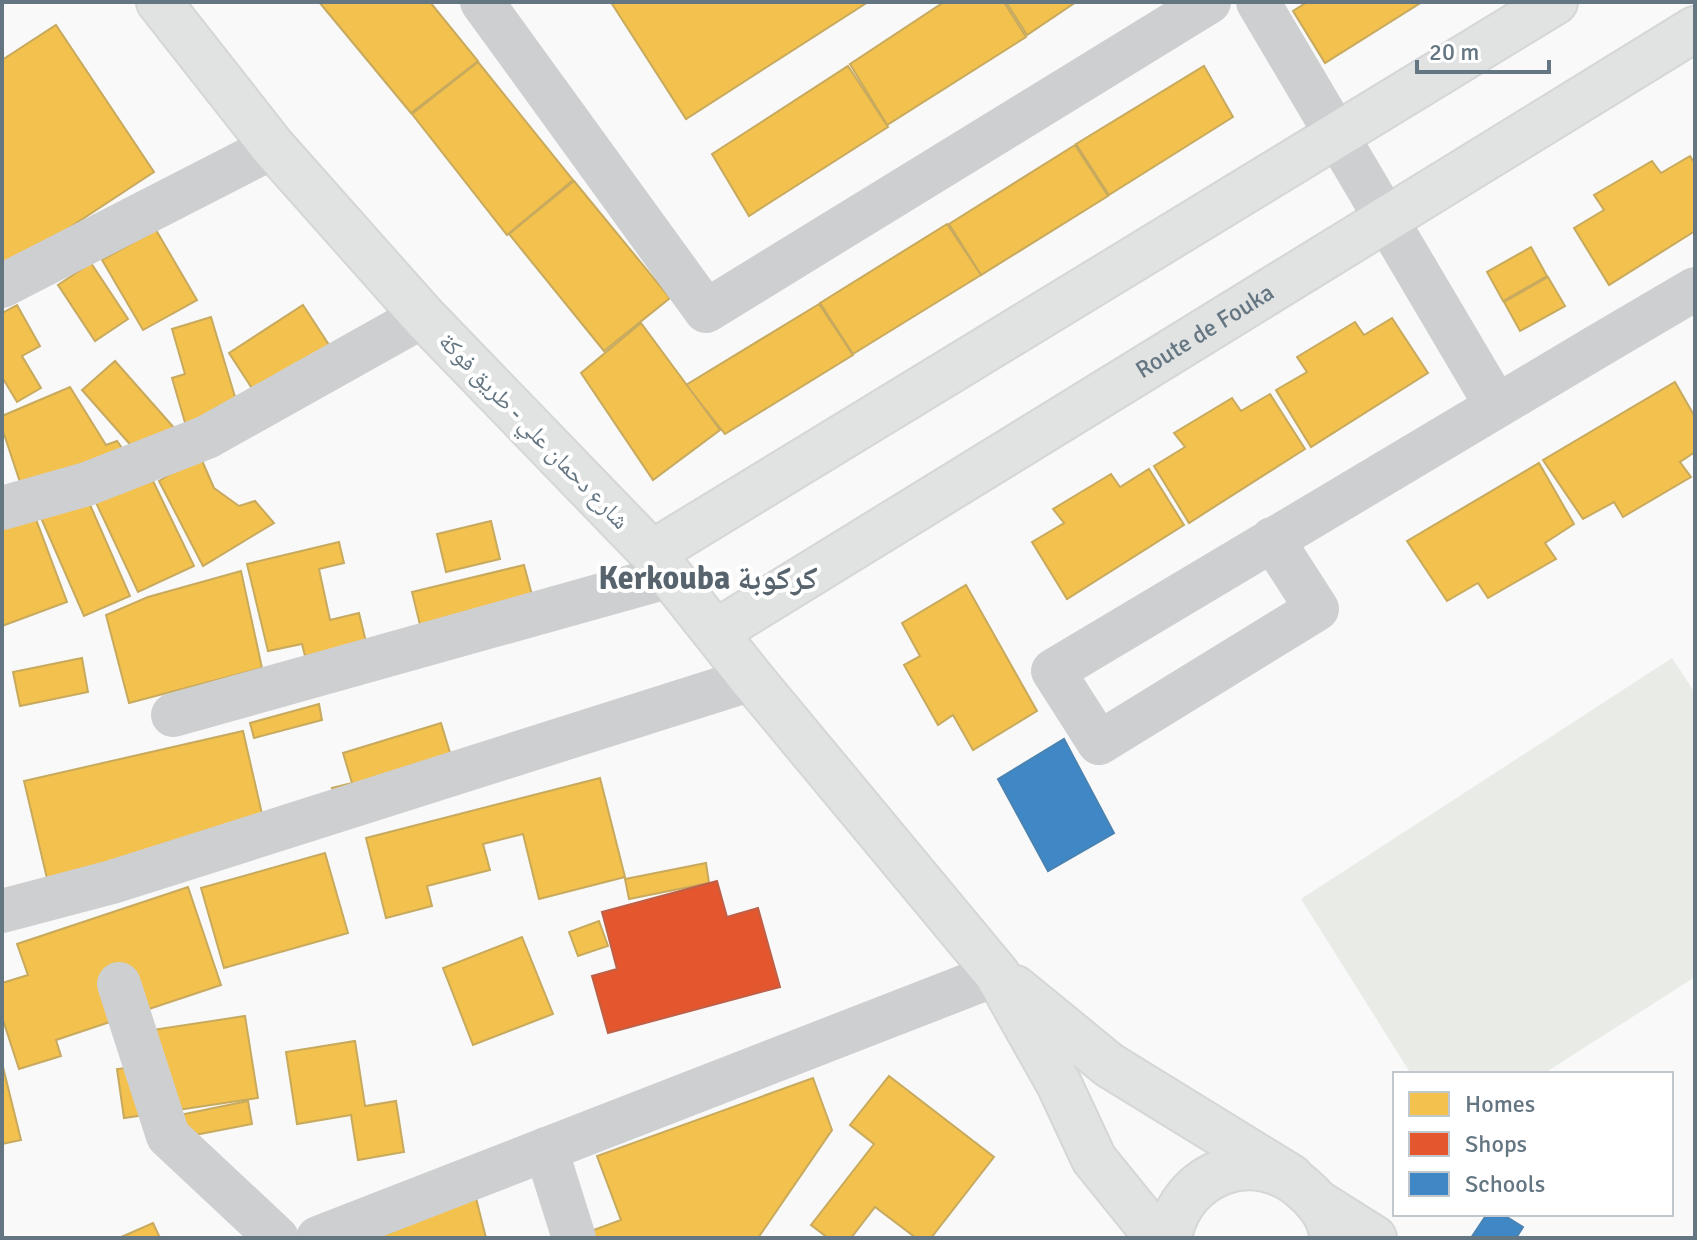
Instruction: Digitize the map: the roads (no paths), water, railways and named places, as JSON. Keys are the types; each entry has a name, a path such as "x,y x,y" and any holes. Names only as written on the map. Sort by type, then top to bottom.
{"main road":[{"name":"شارع دحمان علي - طريق فوكة","path":"159,2 273,147 423,316 661,564 752,679 997,974 1059,1084 1094,1159 1158,1238"},
{"path":"661,564 1336,136 1555,2"},
{"name":"Route de Fouka","path":"716,632 1695,29"},
{"name":"شارع دحمان علي - طريق فوكة","path":"997,974 1109,1065 1315,1206 1374,1238"},
{"path":"1169,1238 1172,1221 1186,1197 1208,1178 1235,1168 1264,1168 1315,1206"}],"street":[{"path":"482,2 706,311 1209,2"},
{"path":"1258,2 1496,405"},
{"path":"2,286 273,147"},
{"path":"1272,539 1317,609 1099,743 1053,671 1272,539 1496,405 1695,289"},
{"path":"2,508 87,484 207,437 423,316"},
{"path":"173,715 661,564"},
{"path":"2,911 112,882 752,679"},
{"path":"318,1238 997,974"},
{"path":"119,984 168,1136 277,1238"},
{"path":"546,1149 574,1238"}],"district":[{"name":"Kerkouba كركوبة","path":"708,578"}]}
